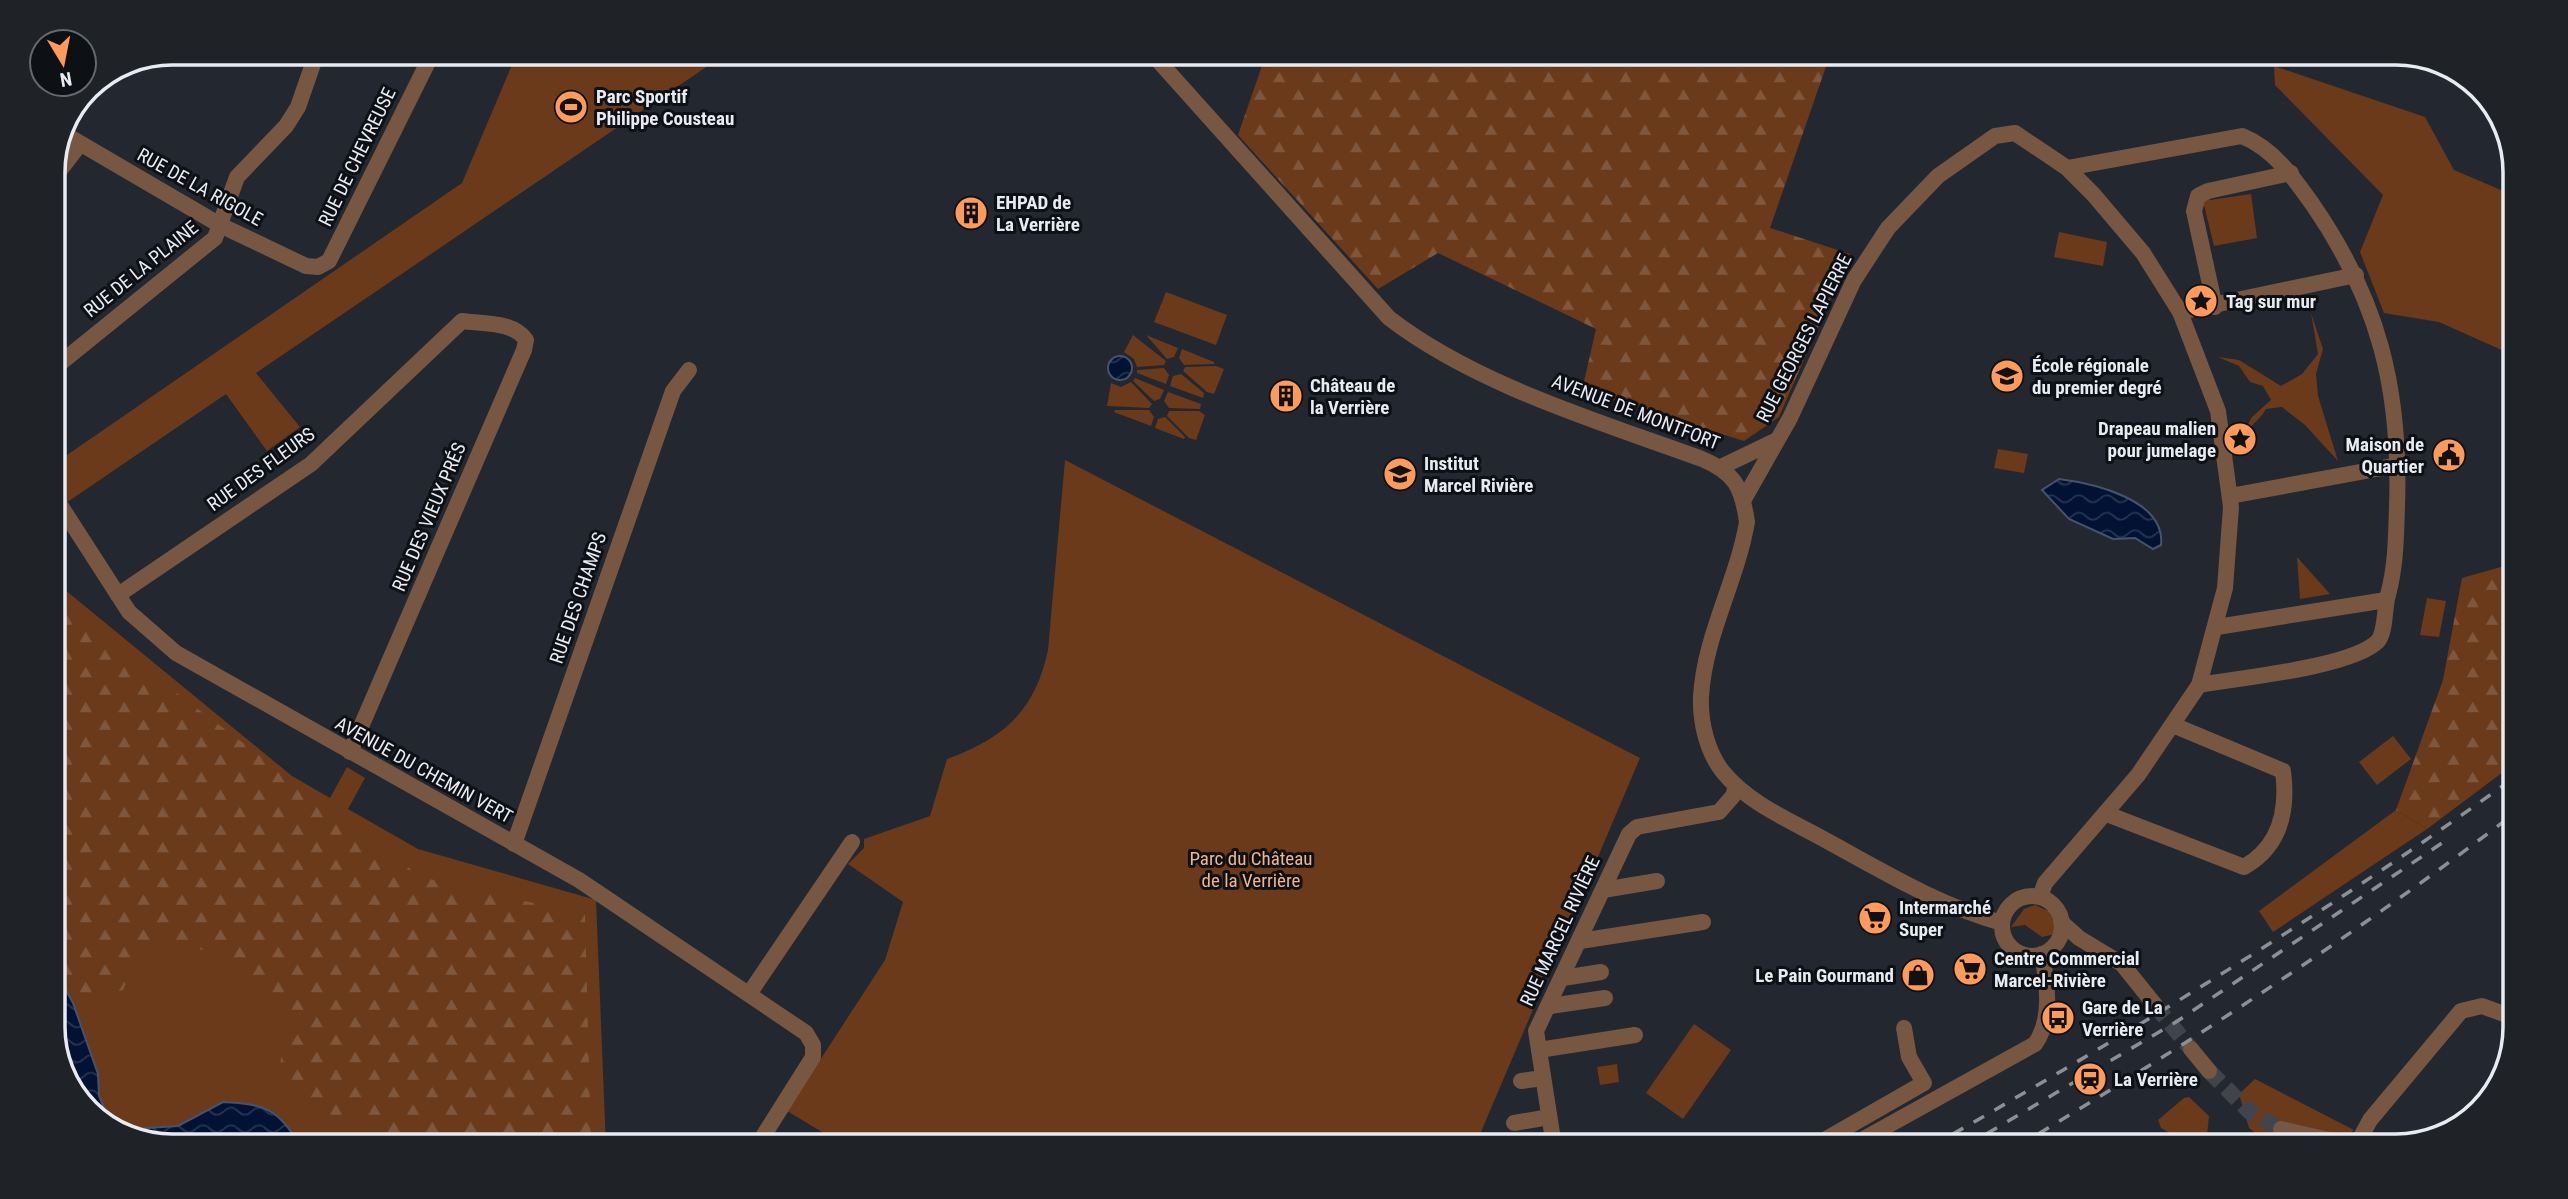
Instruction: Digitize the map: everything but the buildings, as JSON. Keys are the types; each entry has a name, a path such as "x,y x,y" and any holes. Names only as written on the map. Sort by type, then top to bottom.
{"street":[{"name":"RUE DE LA PLAINE","path":"65,359 215,238 237,177 266,150 298,107 313,65"},
{"name":"RUE DE CHEVREUSE","path":"318,267 329,261 427,65"},
{"name":"AVENUE DE MONTFORT","path":"1161,65 1389,318 1411,335 1482,374 1721,467 1738,486 1744,499"},
{"name":"RUE GEORGES LAPIERRE","path":"1744,499 1774,440 1790,418 1854,280 1888,228 1937,176 1995,136 2015,132 2067,168 2143,253 2180,312 2218,411 2230,496 2230,548 2217,627 2199,685 2157,751 2107,814 2045,883 2040,897"},
{"path":"2067,168 2242,136 2257,142 2291,173 2332,232 2356,275 2383,346 2393,397 2398,465 2395,567 2386,600 2381,638 2367,651 2342,659 2199,685"},
{"name":"RUE DE LA RIGOLE","path":"73,139 219,225 306,266 318,267"},
{"path":"65,166 73,157 73,139"},
{"path":"2215,307 2194,211 2198,196 2208,191 2291,173"},
{"path":"2180,312 2215,307 2356,275"},
{"name":"RUE DES FLEURS","path":"118,595 311,464 449,330 462,321 485,324"},
{"name":"RUE DES VIEUX PRÉS","path":"350,752 524,350 526,340 520,331 485,324"},
{"name":"RUE DES CHAMPS","path":"514,844 673,391 688,370"},
{"name":"RUE GEORGES LAPIERRE","path":"1721,467 1774,440"},
{"path":"2230,496 2398,465"},
{"path":"1744,499 1747,522 1744,539 1708,655 1701,698 1710,750 1736,786 1767,808 1937,902 2002,923"},
{"name":"AVENUE DU CHEMIN VERT","path":"65,513 118,595 143,626 195,666 595,891 806,1033 813,1045 813,1057 765,1134"},
{"path":"2217,627 2386,600"},
{"path":"2107,814 2244,867 2267,849 2287,800 2283,771 2173,725"},
{"name":"RUE MARCEL RIVIÈRE","path":"1553,1134 1536,1031 1629,834 1637,827 1724,808 1736,786"},
{"path":"749,994 852,842"},
{"path":"1603,890 1657,881"},
{"path":"2057,942 2077,946 2105,961 2126,976 2155,1005 2122,964 2080,938 2062,922 2054,906 2040,897 2023,897 2015,901 2009,907 2002,923 2003,933 2012,948 2031,956 2042,954 2057,942 2062,922"},
{"path":"1580,941 1703,922"},
{"path":"1873,1134 2028,1049 2039,1038 2048,996 2042,954"},
{"path":"1563,978 1601,972"},
{"path":"1550,1006 1605,998"},
{"path":"2362,1134 2370,1120 2461,1011 2482,1006 2503,1014"},
{"path":"1904,1028 1909,1057 1933,1101"},
{"path":"1539,1050 1635,1035"},
{"path":"2191,1049 2208,1071"},
{"path":"1521,1081 1543,1078"},
{"path":"1835,1134 1924,1083"},
{"path":"1514,1123 1549,1117"},
{"path":"2288,1134 2283,1130 2301,1134"}],"green space":[{"path":"512,65 709,65 256,373 300,427 267,451 226,394 66,503 65,456 462,183"},
{"path":"1262,65 1827,65 1770,228 1850,254 1779,417 1744,441 1582,390 1596,329 1438,253 1378,289 1238,135"},
{"path":"2274,66 2425,117 2454,170 2503,191 2503,351 2439,322 2384,313 2360,252 2383,195 2275,85"},
{"path":"2251,194 2257,238 2214,246 2203,201"},
{"path":"2059,232 2107,242 2103,266 2054,257"},
{"path":"1166,292 1227,315 1216,345 1154,322"},
{"path":"2311,313 2323,349 2316,374 2318,396 2338,461 2305,425 2282,407 2266,409 2240,439 2252,417 2271,400 2263,386 2250,382 2239,366 2218,357 2239,360 2281,386 2302,374 2318,354"},
{"path":"1133,335 1166,361 1164,365 1137,367 1134,359 1124,352"},
{"path":"1146,335 1178,348 1174,357 1167,359"},
{"path":"1182,349 1214,364 1184,365 1179,358"},
{"path":"1216,366 1224,369 1214,394 1207,392 1183,371 1185,367"},
{"path":"1164,368 1169,375 1166,384 1137,373 1137,370"},
{"path":"1181,374 1204,393 1203,398 1170,386 1173,376"},
{"path":"1135,378 1164,390 1160,399 1154,401 1133,381"},
{"path":"1131,382 1152,404 1149,408 1107,406 1111,383 1121,387"},
{"path":"1168,392 1201,404 1200,409 1169,408 1164,401"},
{"path":"1149,410 1154,417 1151,426 1114,412"},
{"path":"1169,411 1199,411 1205,415 1196,440 1189,438 1167,416"},
{"path":"1165,417 1184,439 1155,428 1158,419"},
{"path":"1998,449 2028,454 2024,473 1994,468"},
{"name":"Parc du Château de la Verrière","path":"1065,460 1640,758 1480,1134 825,1134 787,1111 885,960 903,902 848,864 864,848 864,839 930,816 947,759 985,742 1014,720 1035,690 1048,650"},
{"path":"2297,557 2330,594 2300,599"},
{"path":"2503,566 2503,772 2427,829 2396,810 2443,680 2462,578"},
{"path":"65,590 292,776 330,798 347,767 365,778 348,809 418,849 596,900 606,1134 172,1134 151,1132 118,1120 96,1103 83,1087 70,1062 65,1034"},
{"path":"2427,598 2446,601 2439,637 2420,635"},
{"path":"65,609 421,877 585,915 591,1134 380,1134 375,1122 319,1113 279,1070 290,1006 222,952 144,943 123,990 73,1003 65,989"},
{"path":"2393,736 2411,759 2377,785 2359,762"},
{"path":"2396,810 2427,829 2273,932 2259,911"},
{"path":"2035,905 2051,912 2056,922 2055,934 2042,937 2025,925 2011,927 2024,909"},
{"path":"1694,1024 1731,1050 1683,1119 1646,1093"},
{"path":"1617,1064 1619,1082 1600,1085 1597,1067"},
{"path":"2255,1079 2354,1130 2349,1134 2333,1134 2283,1122 2278,1134 2257,1134 2249,1128 2239,1094"},
{"path":"2189,1097 2209,1116 2207,1134 2172,1134 2161,1128 2158,1120 2184,1098"}],"water":[{"path":"1120,356 1131,363 1132,368 1125,379 1120,380 1109,373 1108,368 1115,357"},
{"path":"2059,479 2107,490 2139,505 2152,516 2159,529 2161,545 2153,549 2135,538 2113,539 2069,519 2042,490"},
{"path":"65,989 73,1003 98,1074 99,1096 105,1111 83,1087 70,1062 65,1034"},
{"path":"223,1102 250,1105 269,1111 285,1124 292,1134 172,1134 139,1129 178,1126"}],"tunnel":[{"path":"2155,1005 2191,1049"},
{"path":"2209,1071 2250,1112 2281,1129"}],"railway":[{"path":"1953,1134 2081,1059 2302,923 2503,786"},
{"path":"2038,1134 2271,987 2503,822"},
{"path":"1986,1134 2176,1022 2451,837"}],"place":[{"name":"Parc Sportif Philippe Cousteau","path":"571,107"},
{"name":"EHPAD de La Verrière","path":"971,213"},
{"name":"Tag sur mur","path":"2201,301"},
{"name":"École régionale du premier degré","path":"2007,376"},
{"name":"Château de la Verrière","path":"1286,396"},
{"name":"Drapeau malien pour jumelage","path":"2240,439"},
{"name":"Maison de Quartier","path":"2449,455"},
{"name":"Institut Marcel Rivière","path":"1400,474"},
{"name":"Intermarché Super","path":"1875,918"},
{"name":"Centre Commercial Marcel-Rivière","path":"1970,969"},
{"name":"Le Pain Gourmand","path":"1918,975"},
{"name":"Gare de La Verrière","path":"2058,1018"},
{"name":"La Verrière","path":"2090,1079"}]}
